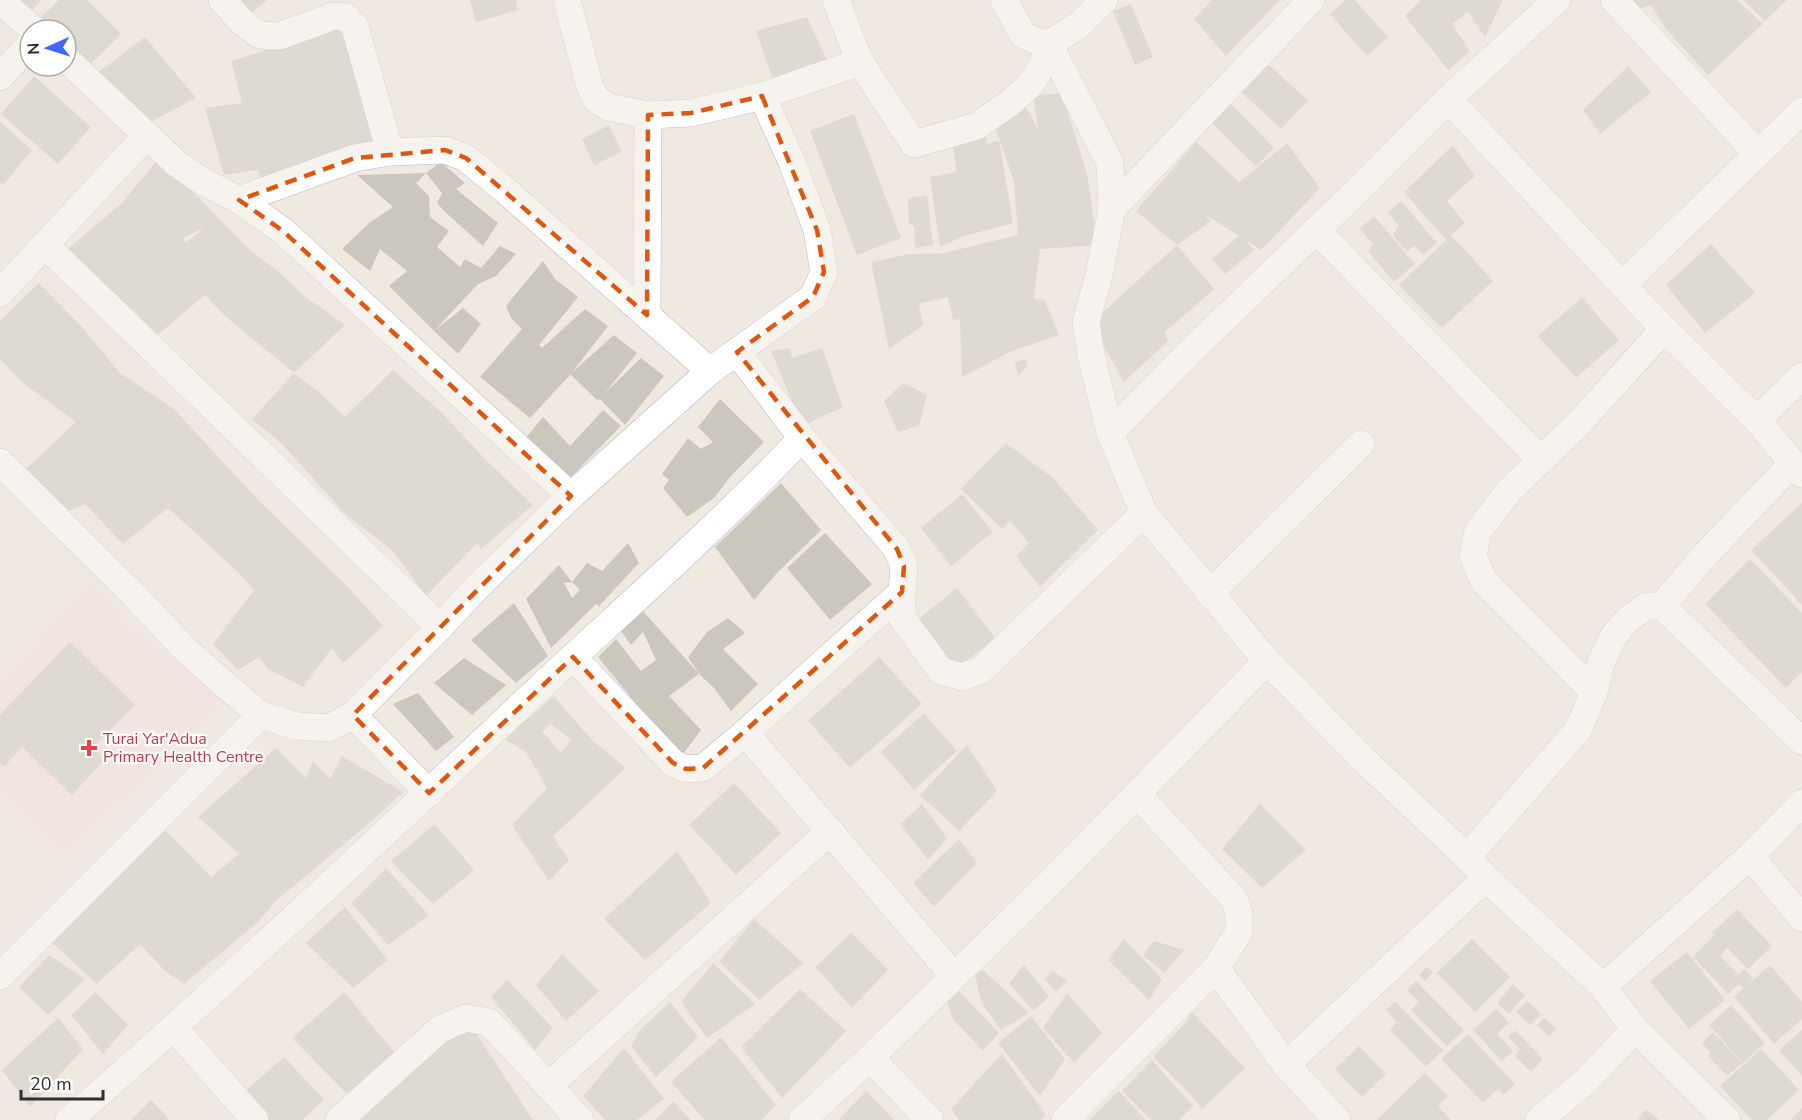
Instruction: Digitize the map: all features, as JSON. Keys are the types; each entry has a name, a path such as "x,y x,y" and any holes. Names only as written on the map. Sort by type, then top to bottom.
{"street":[{"path":"222,0 243,23 260,35 279,36 334,16 346,17 355,27 390,152"},
{"path":"567,0 590,87 596,99 608,107 648,115 692,113 762,96 861,62"},
{"path":"836,0 861,62 914,144 977,126 1011,102 1037,74 1043,64 1049,44 1079,25 1104,0"},
{"path":"1004,0 1023,34 1049,44"},
{"path":"1112,209 1311,0"},
{"path":"1110,433 1448,99 1557,0"},
{"path":"1614,0 1758,154"},
{"path":"0,1 20,18"},
{"path":"1049,44 1110,163 1112,209 1099,275 1086,322 1091,355 1110,433 1144,513 1267,661 1486,878 1603,987 1635,1029 1727,1120"},
{"path":"0,77 18,57"},
{"path":"78,70 176,163 202,181 239,200 283,231 571,496"},
{"path":"0,462 186,650 261,715 296,726 329,728 353,715 477,587 571,496 710,371 813,297 824,272 817,230 792,162 762,96"},
{"path":"1448,99 1664,329 1757,420 1797,469 1704,556 1662,606"},
{"path":"1623,284 1802,111"},
{"path":"647,315 648,115"},
{"path":"0,293 147,135"},
{"path":"239,200 356,158 390,152 445,150 466,158 710,371"},
{"path":"1316,230 1540,459"},
{"path":"45,245 440,627"},
{"path":"1594,692 1483,580 1473,556 1478,531 1509,490 1581,421 1664,329"},
{"path":"737,352 802,438 897,549 904,566 902,618 941,671 962,677 981,670 1144,513"},
{"path":"1757,420 1802,376"},
{"path":"69,1120 174,1028 429,793 744,498 802,438"},
{"path":"1209,594 1361,444"},
{"path":"573,657 673,763 686,770 703,768 746,733 902,592"},
{"path":"1467,857 1578,730 1594,692 1601,663 1613,637 1627,620 1647,606 1662,606 1802,741"},
{"path":"802,1120 870,1058 1052,881 1267,661"},
{"path":"0,976 261,715"},
{"path":"353,715 429,793"},
{"path":"746,733 954,976"},
{"path":"1065,1120 1216,968 1239,932 1239,915 1235,900 1137,794"},
{"path":"1603,987 1750,856 1802,803"},
{"path":"548,1086 830,831"},
{"path":"1750,856 1802,918"},
{"path":"1286,1065 1486,878"},
{"path":"1216,968 1286,1065 1336,1120"},
{"path":"339,1120 440,1029 465,1018 489,1022 580,1120"},
{"path":"174,1028 255,1120"},
{"path":"1539,1120 1586,1081 1635,1029"},
{"path":"870,1058 930,1120"}],"highlighted area":[{"path":"762,96 817,230 824,272 813,297 737,352 897,549 904,566 902,592 703,768 686,769 673,763 573,657 429,793 353,715 571,496 283,231 239,200 355,158 445,150 466,158 647,315 648,115 691,113"}],"shaded area":[{"name":"Turai Yar'Adua Primary Health Centre","path":"90,581 131,626 226,703 66,852 0,793 0,684"}],"building":[{"path":"12,0 42,0 27,15"},
{"path":"59,0 87,0 121,34 88,67 78,57 78,18 40,18"},
{"path":"232,0 267,0 247,17"},
{"path":"470,0 516,0 518,10 476,22"},
{"path":"1212,0 1280,0 1226,56 1194,19"},
{"path":"1346,0 1355,0 1388,37 1367,56 1330,14"},
{"path":"1421,0 1503,0 1485,37 1468,12 1452,24 1470,51 1448,70 1405,16"},
{"path":"1633,0 1737,0 1763,24 1708,75 1666,29 1651,5 1639,9"},
{"path":"1743,0 1787,0 1765,21"},
{"path":"1131,4 1153,57 1135,65 1113,11"},
{"path":"807,17 829,65 774,83 756,31"},
{"path":"346,26 377,146 262,185 258,170 224,175 205,108 242,103 231,61"},
{"path":"145,37 196,98 148,123 95,75"},
{"path":"1267,63 1308,101 1281,129 1241,92"},
{"path":"1628,66 1651,92 1600,134 1583,110"},
{"path":"32,78 36,78 91,127 58,164 1,114"},
{"path":"1062,93 1087,174 1100,245 1040,249 1034,298 1045,301 1059,335 1012,351 962,377 960,319 953,320 948,297 919,304 923,325 889,349 871,262 909,254 944,253 1018,235 1014,182 996,129 1025,106 1038,128 1033,96"},
{"path":"1229,102 1274,148 1256,166 1210,121"},
{"path":"854,114 901,238 857,255 810,131"},
{"path":"0,122 32,150 3,185 0,182"},
{"path":"609,125 622,152 594,165 582,139"},
{"path":"986,136 987,144 999,140 1013,223 964,236 940,247 930,177 956,172 953,144"},
{"path":"1196,142 1239,182 1287,143 1320,188 1261,250 1246,240 1254,250 1225,274 1212,259 1239,236 1203,213 1211,221 1177,245 1136,211"},
{"path":"1453,145 1475,176 1447,201 1465,223 1451,235 1493,281 1442,328 1399,285 1446,240 1404,192"},
{"path":"156,162 193,192 250,250 279,272 304,296 345,325 294,373 226,317 205,295 155,337 138,314 64,252 121,204","holes":["204,228 186,243 183,238"]},
{"path":"441,162 465,183 456,189 498,223 483,246 437,203 442,193 426,173"},
{"path":"426,173 416,183 429,196 430,217 449,231 437,247 460,267 465,259 481,268 500,246 516,254 496,276 478,284 434,331 389,286 407,271 380,249 370,271 342,249 369,223 393,207 357,175"},
{"path":"927,195 933,245 915,248 914,226 909,224 908,198"},
{"path":"1401,201 1437,243 1423,255 1414,245 1407,252 1393,235 1399,226 1388,213"},
{"path":"1374,216 1415,264 1394,282 1368,251 1373,244 1360,229"},
{"path":"1711,244 1755,293 1705,333 1666,285"},
{"path":"1177,245 1214,289 1165,332 1168,341 1124,382 1091,323"},
{"path":"543,261 555,279 578,297 539,345 542,348 585,309 608,326 570,375 530,418 480,377 522,329 511,318 506,306"},
{"path":"39,283 82,327 119,372 174,409 261,503 347,586 383,626 343,663 332,648 303,687 268,669 259,657 238,670 213,644 254,590 238,572 168,508 123,544 85,504 68,511 25,470 76,422 24,384 0,359 0,321"},
{"path":"1582,297 1619,340 1576,378 1538,336"},
{"path":"463,308 481,324 458,354 434,331"},
{"path":"614,335 637,353 605,393 641,358 664,376 625,425 600,399 598,401 570,374"},
{"path":"790,348 792,358 822,348 843,407 802,426 771,351"},
{"path":"1026,359 1027,367 1018,376 1015,362"},
{"path":"393,370 441,412 533,505 481,549 477,543 426,596 393,551 344,513 282,444 252,419 294,373 320,393 345,417"},
{"path":"903,383 927,395 919,426 898,432 884,401"},
{"path":"720,399 764,442 731,476 714,498 687,517 663,488 669,480 662,474 688,438 701,449 713,442 698,427"},
{"path":"603,410 621,426 568,480 525,439 543,417 570,446"},
{"path":"1006,443 1052,477 1098,530 1040,587 1016,556 1029,543 1010,521 1002,529 961,489"},
{"path":"781,483 821,530 777,573 754,600 715,547"},
{"path":"962,494 993,532 951,566 921,528"},
{"path":"1802,503 1802,605 1751,550"},
{"path":"825,533 872,584 830,620 787,568"},
{"path":"628,543 639,563 599,606 596,604 551,648 526,599 559,565 572,582 587,563 602,571","holes":["572,582 580,590 572,598 564,583"]},
{"path":"1750,559 1802,613 1802,672 1786,688 1705,604"},
{"path":"957,588 995,638 956,669 917,620"},
{"path":"514,603 548,656 516,683 471,640"},
{"path":"642,610 699,674 669,696 701,730 680,758 598,657 616,639 641,671 656,660 643,632 631,645 621,631"},
{"path":"728,618 745,633 723,649 758,684 731,711 714,688 699,674 688,657 707,632"},
{"path":"70,642 135,705 93,748 105,759 72,795 22,747 4,767 0,763 0,715"},
{"path":"879,657 922,704 850,768 808,721"},
{"path":"464,658 506,685 472,715 434,683"},
{"path":"418,693 454,737 436,751 393,704"},
{"path":"554,696 593,741 626,768 553,836 569,860 549,881 512,825 547,788 526,752 499,735 520,706 529,718","holes":["551,724 571,740 561,753 542,731"]},
{"path":"924,713 957,751 914,790 881,752"},
{"path":"967,745 997,791 959,831 920,795"},
{"path":"276,748 306,778 313,761 330,779 342,756 403,792 277,900 257,923 184,984 164,970 140,944 97,984 50,941 83,893 93,902 164,829 211,877 239,854 198,817"},
{"path":"734,783 781,833 736,875 689,825"},
{"path":"922,804 947,838 928,860 900,824"},
{"path":"1260,804 1306,850 1262,888 1222,849"},
{"path":"435,824 474,870 433,904 391,861"},
{"path":"959,839 977,863 934,907 913,883"},
{"path":"677,851 711,903 645,960 604,919"},
{"path":"386,868 429,915 388,945 351,903"},
{"path":"345,907 388,960 353,988 306,943"},
{"path":"1737,909 1772,946 1748,969 1727,948 1720,956 1739,975 1744,969 1753,978 1745,987 1770,965 1802,1002 1802,1019 1774,1044 1734,997 1743,988 1739,984 1728,994 1693,957 1715,935 1712,933"},
{"path":"754,919 803,963 759,1000 719,962"},
{"path":"851,933 888,970 852,1008 815,967"},
{"path":"1124,939 1162,979 1149,1000 1108,960"},
{"path":"1472,939 1510,977 1475,1012 1437,973"},
{"path":"1154,941 1184,950 1164,973 1143,955"},
{"path":"1687,952 1725,1000 1689,1029 1650,981"},
{"path":"562,954 599,991 566,1021 536,985"},
{"path":"49,955 85,979 48,1015 19,987"},
{"path":"713,963 755,1004 707,1038 681,1002"},
{"path":"1024,965 1049,997 1033,1011 1009,983"},
{"path":"1427,967 1433,973 1425,981 1419,975"},
{"path":"983,970 1029,1013 1001,1030 981,1002 975,974"},
{"path":"1053,971 1067,981 1056,992 1045,979"},
{"path":"507,980 553,1028 535,1050 491,997"},
{"path":"1416,981 1464,1030 1447,1046 1411,1010 1419,1002 1407,990"},
{"path":"1513,984 1525,995 1509,1014 1497,1003"},
{"path":"954,986 999,1033 983,1051 952,1018 946,997"},
{"path":"800,989 846,1031 782,1098 741,1047"},
{"path":"95,992 128,1025 103,1054 71,1015"},
{"path":"344,992 396,1054 347,1094 292,1038"},
{"path":"1067,993 1102,1033 1074,1063 1043,1028"},
{"path":"1395,1001 1443,1050 1426,1067 1390,1030 1397,1022 1386,1010"},
{"path":"1527,1001 1541,1014 1530,1025 1516,1012"},
{"path":"670,1002 698,1037 656,1077 631,1046 641,1029"},
{"path":"1731,1005 1765,1043 1743,1063 1709,1025"},
{"path":"1496,1009 1509,1023 1497,1034 1513,1051 1502,1061 1473,1030"},
{"path":"1192,1012 1245,1068 1202,1109 1153,1057 1185,1023"},
{"path":"1031,1016 1065,1059 1040,1096 998,1043"},
{"path":"58,1018 83,1049 30,1107 2,1070"},
{"path":"466,1018 533,1120 361,1120"},
{"path":"1544,1018 1556,1029 1549,1037 1537,1025"},
{"path":"1515,1030 1543,1059 1531,1072 1515,1056 1520,1050 1508,1037"},
{"path":"1802,1030 1802,1076 1779,1050"},
{"path":"1713,1032 1742,1063 1727,1076 1708,1056 1711,1053 1702,1043"},
{"path":"1468,1034 1515,1084 1503,1095 1498,1089 1483,1103 1441,1059"},
{"path":"721,1037 776,1105 762,1120 705,1120 671,1082"},
{"path":"1359,1046 1386,1074 1362,1097 1335,1069"},
{"path":"624,1048 664,1099 637,1120 605,1120 583,1096"},
{"path":"1761,1049 1799,1090 1767,1120 1752,1120 1720,1086"},
{"path":"1002,1054 1046,1115 1040,1120 959,1120 951,1109"},
{"path":"284,1057 324,1099 302,1120 265,1120 241,1095"},
{"path":"1152,1060 1193,1106 1179,1120 1151,1120 1122,1091"},
{"path":"1425,1073 1448,1096 1438,1106 1451,1120 1377,1120"},
{"path":"866,1091 894,1120 838,1120"},
{"path":"1119,1091 1146,1120 1090,1120"},
{"path":"151,1100 170,1120 131,1120"},
{"path":"673,1101 691,1120 655,1120"},
{"path":"1802,1108 1802,1120 1790,1120"},
{"path":"1646,1109 1659,1120 1638,1119"}],"place":[{"name":"Turai Yar'Adua Primary Health Centre","path":"89,748"}]}
